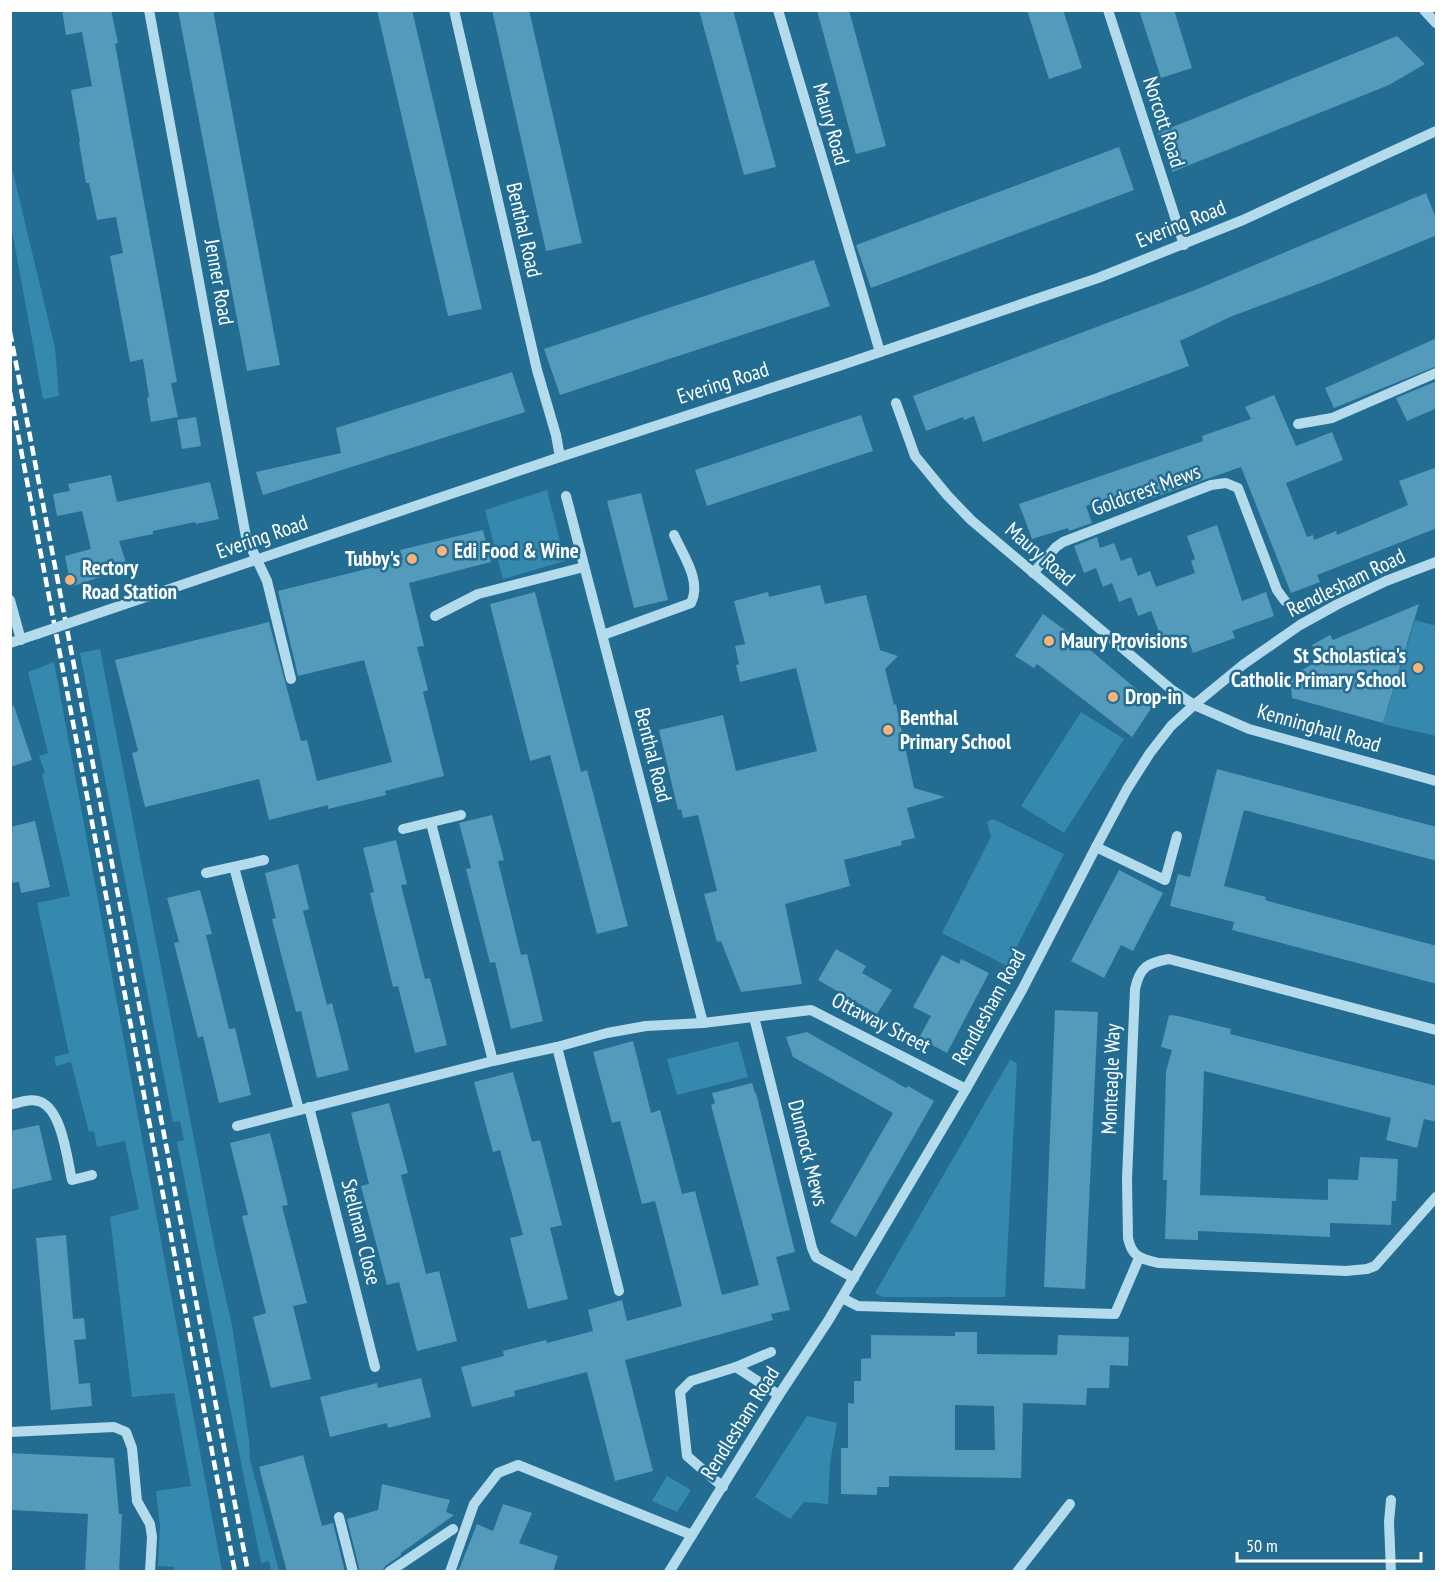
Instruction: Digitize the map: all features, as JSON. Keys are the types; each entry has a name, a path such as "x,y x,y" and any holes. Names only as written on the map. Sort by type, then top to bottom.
{"street":[{"name":"Jenner Road","path":"149,10 246,537 267,581 291,679"},
{"name":"Benthal Road","path":"454,10 534,359 560,457"},
{"name":"Maury Road","path":"778,10 880,352"},
{"name":"Norcott Road","path":"1108,10 1184,245"},
{"path":"1424,10 1437,23"},
{"name":"Evering Road","path":"16,641 1098,278 1243,220 1437,131"},
{"path":"1298,424 1332,418 1437,373"},
{"name":"Maury Road","path":"896,403 915,456 946,495 971,520 1033,573 1157,678 1194,705"},
{"name":"Goldcrest Mews","path":"1033,573 1063,542 1211,485 1226,483 1238,488 1277,590 1285,601"},
{"name":"Benthal Road","path":"566,496 703,1023"},
{"path":"603,635 692,603 695,594 694,579 674,535"},
{"name":"Rendlesham Road","path":"669,1572 842,1298 966,1089 1022,990 1096,847 1150,753 1171,726 1194,705 1244,664 1300,625 1377,585 1437,562"},
{"path":"435,616 480,593 584,567"},
{"path":"10,600 16,641"},
{"name":"Kenninghall Road","path":"1194,705 1249,729 1437,781"},
{"path":"403,829 461,815"},
{"path":"431,823 493,1061"},
{"path":"1096,847 1165,880 1177,836"},
{"path":"206,873 264,860"},
{"name":"Stellman Close","path":"234,867 304,1108 375,1367"},
{"name":"Monteagle Way","path":"1139,1258 1130,1247 1128,1238 1127,1179 1135,989 1138,975 1150,963 1169,958 1437,1030"},
{"name":"Ottaway Street","path":"703,1023 812,1010 966,1089"},
{"name":"Dunnock Mews","path":"754,1017 812,1248 816,1257 854,1278"},
{"path":"237,1126 607,1033 646,1026 703,1023"},
{"path":"557,1047 619,1291"},
{"path":"10,1105 28,1100 47,1105 57,1118 72,1180 92,1175"},
{"path":"842,1298 858,1306 1115,1314 1139,1258 1159,1263 1346,1271 1367,1269 1375,1266 1437,1197"},
{"path":"723,1487 687,1456 680,1392 691,1381 736,1367 771,1352"},
{"path":"736,1367 779,1395"},
{"path":"10,1432 114,1427 126,1432 132,1448 136,1501 150,1524 152,1537 150,1572"},
{"path":"450,1572 474,1504 498,1473 518,1465 692,1534"},
{"path":"1390,1572 1391,1500"},
{"path":"1017,1572 1070,1504"},
{"path":"339,1517 353,1572"},
{"path":"389,1572 453,1529"}],"shaded area":[{"path":"10,160 55,348 59,396 43,399 11,225"},
{"path":"547,490 565,561 503,579 485,510"},
{"name":"St Scholastica's Catholic Primary School","path":"1415,620 1436,626 1436,736 1383,724"},
{"path":"100,649 216,1254 232,1325 250,1459 279,1571 271,1571 269,1561 261,1563 177,1142 184,1140 180,1121 173,1122 80,653"},
{"path":"54,662 222,1571 174,1571 174,1567 158,1566 160,1525 156,1491 191,1486 174,1393 132,1397 110,1217 139,1209 125,1141 97,1147 94,1131 89,1132 71,1062 56,1066 54,1057 69,1053 37,903 70,896 42,774 45,773 39,756 48,753 28,672"},
{"path":"1081,712 1124,739 1064,833 1021,806"},
{"path":"993,819 1064,854 1007,966 942,933 991,837 987,822"},
{"path":"738,1041 748,1077 677,1095 667,1059"},
{"path":"1010,1060 1017,1063 1005,1297 883,1297 875,1293"},
{"path":"807,1416 837,1423 830,1463 828,1504 804,1502 790,1519 755,1497"},
{"path":"667,1476 691,1490 677,1512 652,1501"}],"building":[{"path":"62,10 111,10 118,43 115,44 177,382 171,383 178,417 151,422 143,359 130,362 110,256 123,253 116,217 97,220 89,183 86,183 71,90 92,86 82,32 66,35"},
{"path":"178,10 213,10 280,365 247,371"},
{"path":"377,10 412,10 482,309 448,316"},
{"path":"492,10 529,10 582,243 546,251"},
{"path":"699,10 733,10 776,167 744,175"},
{"path":"817,10 849,10 886,146 856,154"},
{"path":"1027,10 1063,10 1082,68 1049,79"},
{"path":"1139,10 1174,10 1192,68 1161,78"},
{"path":"1397,36 1425,64 1389,85 1172,172 1158,133"},
{"path":"1119,147 1134,190 871,288 856,245"},
{"path":"1426,193 1437,221 1437,235 1326,281 1230,317 1180,341 1189,366 983,442 974,416 964,420 963,417 926,431 913,396 1195,290"},
{"path":"814,260 830,306 560,395 544,349"},
{"path":"1437,338 1437,366 1334,408 1325,388"},
{"path":"512,372 525,412 263,495 256,472 341,453 336,428"},
{"path":"1437,381 1437,408 1407,421 1396,398"},
{"path":"1274,395 1296,446 1332,432 1343,460 1286,483 1307,537 1313,535 1314,540 1336,531 1337,535 1408,505 1399,481 1437,467 1437,528 1317,575 1320,582 1291,593 1241,467 1126,507 1121,494 1086,506 1092,523 1069,531 1068,528 1032,539 1019,504 1203,441 1202,436 1251,419 1245,407"},
{"path":"861,415 873,451 707,506 695,470"},
{"path":"196,417 201,446 182,449 177,420"},
{"path":"111,475 117,502 210,482 219,519 153,531 153,534 119,541 127,566 71,587 65,556 91,549 82,511 57,516 53,494 70,491 68,484"},
{"path":"641,493 668,600 634,608 607,501"},
{"path":"1217,525 1242,601 1266,592 1274,616 1232,631 1235,638 1193,653 1190,644 1177,649 1172,637 1162,640 1151,611 1138,616 1131,597 1119,602 1112,583 1103,587 1096,568 1084,573 1074,546 1097,537 1100,548 1114,543 1121,561 1131,557 1138,576 1150,571 1156,587 1195,573 1191,561 1195,559 1187,536"},
{"path":"483,530 491,562 409,583 424,646 417,647 428,690 423,692 444,776 385,791 386,795 328,809 328,805 269,820 259,779 145,807 132,753 138,751 115,660 269,622 301,741 307,740 317,781 392,762 364,660 298,676 278,591 403,560 400,550"},
{"path":"820,585 825,604 866,595 880,650 898,656 885,669 894,705 896,704 914,788 945,797 907,808 915,838 901,841 902,845 844,860 850,886 785,904 802,984 741,992 721,941 717,942 704,894 717,891 698,815 683,818 681,809 678,810 659,730 723,715 736,771 817,751 796,668 740,682 735,646 745,644 734,601 768,592 769,597"},
{"path":"535,592 581,772 587,770 628,926 597,934 550,755 530,761 490,604"},
{"path":"1419,604 1383,723 1292,698 1290,677 1321,659 1312,645 1330,635 1333,640"},
{"path":"1043,614 1076,638 1154,704 1132,737 1037,664 1034,668 1015,656"},
{"path":"14,706 32,760 10,767 10,707"},
{"path":"1217,769 1437,827 1437,861 1244,810 1224,886 1266,897 1265,900 1437,946 1437,984 1232,930 1234,922 1170,906 1178,874 1190,877"},
{"path":"492,815 504,860 498,861 521,955 527,954 543,1021 511,1029 495,962 490,963 466,869 471,868 459,823"},
{"path":"35,821 50,887 21,893 19,882 10,883 10,827"},
{"path":"396,840 407,884 401,885 425,979 430,978 447,1045 415,1053 398,986 393,987 370,893 374,892 363,848"},
{"path":"298,864 309,909 303,911 327,1005 332,1003 349,1070 317,1078 301,1011 296,1012 272,919 276,918 265,873"},
{"path":"1119,870 1163,893 1133,951 1121,945 1104,978 1071,961"},
{"path":"200,890 212,934 206,935 229,1029 235,1028 251,1095 219,1103 203,1036 198,1038 174,943 179,942 167,898"},
{"path":"836,949 866,966 862,973 892,990 877,1014 818,980"},
{"path":"942,955 959,964 961,959 989,973 947,1053 919,1038 931,1016 913,1007"},
{"path":"1055,1010 1098,1012 1085,1289 1044,1287"},
{"path":"1169,1015 1231,1029 1230,1034 1437,1086 1437,1122 1424,1119 1417,1148 1386,1140 1391,1118 1204,1071 1200,1195 1328,1200 1328,1179 1358,1180 1360,1157 1398,1159 1396,1201 1392,1201 1391,1225 1330,1223 1330,1237 1198,1231 1198,1240 1165,1239 1167,1180 1163,1180 1166,1071 1172,1050 1161,1047"},
{"path":"807,1032 906,1088 908,1086 934,1101 856,1237 830,1222 893,1113 793,1057 786,1037"},
{"path":"633,1041 651,1113 660,1110 682,1194 695,1191 722,1295 759,1285 711,1105 715,1103 712,1093 752,1083 795,1252 776,1257 790,1310 771,1314 773,1320 625,1360 653,1471 615,1481 587,1372 514,1391 515,1396 472,1407 461,1367 504,1356 503,1351 593,1331 588,1310 622,1300 627,1321 682,1306 655,1201 642,1204 620,1121 612,1123 593,1052"},
{"path":"513,1072 532,1142 540,1140 562,1225 550,1228 568,1299 528,1309 510,1238 523,1235 500,1150 493,1152 474,1082"},
{"path":"389,1103 408,1173 401,1175 426,1274 439,1271 457,1341 417,1351 399,1282 387,1285 361,1186 369,1184 351,1113"},
{"path":"39,1125 52,1180 10,1190 10,1131"},
{"path":"270,1133 288,1205 282,1206 307,1303 293,1306 311,1379 271,1388 253,1317 266,1313 242,1216 248,1215 230,1143"},
{"path":"66,1235 73,1319 84,1318 86,1339 74,1340 79,1384 90,1383 92,1406 51,1410 36,1238"},
{"path":"955,1332 977,1332 977,1354 1057,1355 1058,1335 1129,1337 1128,1366 1110,1365 1109,1388 1087,1388 1086,1405 1023,1403 1021,1478 889,1476 889,1487 877,1487 877,1495 841,1494 841,1448 848,1448 848,1403 854,1404 854,1381 861,1381 861,1359 871,1358 871,1335 955,1336","holes":["955,1405 994,1406 995,1450 955,1450"]},
{"path":"421,1378 431,1417 388,1428 387,1423 330,1437 320,1397 377,1383 378,1388"},
{"path":"10,1453 114,1458 119,1514 122,1514 119,1572 85,1572 88,1514 10,1510"},
{"path":"303,1455 322,1526 333,1523 345,1572 287,1572 259,1467"},
{"path":"382,1484 450,1500 446,1512 454,1515 401,1553 385,1566 382,1572 360,1572 347,1519 378,1510"},
{"path":"503,1504 532,1513 519,1543 558,1556 553,1572 458,1572 477,1524 493,1531"}],"railway":[{"path":"10,332 248,1572"},
{"path":"10,392 235,1572"}],"place":[{"name":"Edi Food & Wine","path":"442,551"},
{"name":"Tubby's","path":"412,559"},
{"name":"Rectory Road Station","path":"70,580"},
{"name":"Maury Provisions","path":"1049,641"},
{"name":"St Scholastica's Catholic Primary School","path":"1418,668"},
{"name":"Drop-in","path":"1113,697"},
{"name":"Benthal Primary School","path":"888,730"}]}
